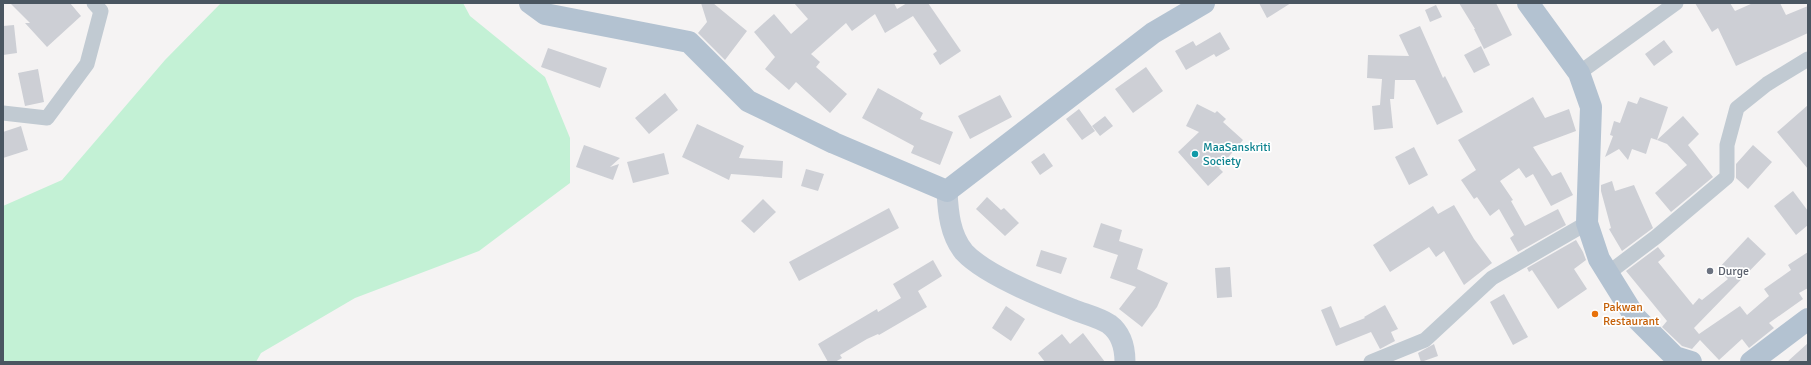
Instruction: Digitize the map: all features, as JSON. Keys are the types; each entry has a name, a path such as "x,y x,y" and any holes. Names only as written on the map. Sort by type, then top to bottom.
{"main road":[{"path":"530,3 545,14 689,42 748,101 834,143 947,191"},
{"path":"947,191 1153,33 1204,3"},
{"path":"1528,3 1580,73 1591,107 1587,223 1599,259 1635,317 1675,357 1691,362"},
{"path":"947,191 949,218 955,237 964,252 980,265 1027,291 1109,324 1123,342 1125,362"},
{"path":"1751,362 1808,319"}],"street":[{"path":"3,113 48,118 87,64 102,10 94,3"},
{"path":"1580,73 1676,3"},
{"path":"1607,274 1656,236 1727,177 1727,145 1737,108 1767,84 1808,59"},
{"path":"1371,362 1425,340 1492,278 1587,223"}],"green space":[{"path":"221,3 463,3 470,16 545,77 570,138 570,183 479,251 355,298 261,353 256,362 3,362 3,206 62,180 165,60"}],"building":[{"path":"10,3 70,3 81,16 47,47 25,23 30,23"},
{"path":"701,3 713,3 747,31 725,60 698,33 707,22"},
{"path":"794,3 894,3 897,9 907,3 928,3 961,51 940,65 933,54 937,51 913,16 885,33 875,14 852,31 846,23 811,54 820,62 816,67 847,94 830,113 796,82 789,90 765,69 775,57 754,32 774,14 791,34 808,19"},
{"path":"1259,3 1291,3 1267,18"},
{"path":"1459,3 1496,3 1512,35 1484,49 1475,29"},
{"path":"1695,3 1730,3 1735,11 1753,3 1780,3 1786,15 1808,6 1808,33 1736,66 1718,28 1712,32"},
{"path":"1436,5 1442,17 1430,22 1425,10"},
{"path":"14,25 17,53 3,55 3,26"},
{"path":"1420,26 1443,78 1445,76 1463,112 1437,125 1415,80 1395,80 1394,99 1390,99 1393,128 1374,130 1372,106 1380,105 1382,79 1367,78 1368,55 1409,56 1399,35"},
{"path":"1220,32 1230,49 1216,57 1214,54 1186,70 1175,51 1193,41 1196,46"},
{"path":"1664,40 1673,52 1654,66 1645,54"},
{"path":"1481,46 1490,65 1474,73 1464,55"},
{"path":"548,48 607,68 600,88 541,67"},
{"path":"1146,67 1163,91 1133,113 1115,89"},
{"path":"38,69 44,102 25,106 18,73"},
{"path":"878,88 923,113 920,119 953,132 940,165 911,153 914,146 862,118"},
{"path":"665,93 678,110 649,134 635,118"},
{"path":"1000,95 1012,117 970,139 958,116"},
{"path":"1533,97 1545,118 1569,109 1576,131 1533,147 1552,176 1561,172 1573,195 1551,206 1533,174 1526,178 1519,168 1500,181 1513,200 1511,201 1525,226 1558,209 1566,225 1518,252 1510,238 1514,235 1499,209 1490,216 1477,197 1474,199 1461,180 1476,170 1458,140"},
{"path":"1640,97 1668,107 1657,140 1651,138 1646,154 1632,149 1628,160 1619,149 1605,157 1613,136 1610,135 1614,121 1620,123 1628,101 1637,104"},
{"path":"1197,104 1215,113 1217,111 1226,119 1223,122 1243,140 1219,168 1223,172 1208,186 1178,152 1199,132 1186,126"},
{"path":"1808,105 1808,169 1777,132"},
{"path":"1079,109 1095,131 1082,140 1066,119"},
{"path":"1105,116 1113,126 1100,136 1092,126"},
{"path":"1683,116 1699,134 1688,145 1713,177 1671,212 1655,193 1687,165 1667,144 1657,140"},
{"path":"697,124 744,146 739,158 783,161 782,178 731,174 729,180 682,157"},
{"path":"21,126 28,150 3,158 3,132"},
{"path":"584,145 620,158 610,167 619,164 613,180 576,167"},
{"path":"1753,145 1772,162 1748,189 1736,178 1736,164"},
{"path":"1414,147 1428,175 1409,185 1395,157"},
{"path":"664,153 669,174 633,183 627,162"},
{"path":"1044,153 1053,166 1040,175 1031,162"},
{"path":"806,169 824,174 818,191 801,186"},
{"path":"1612,181 1615,191 1634,185 1653,228 1622,251 1609,229 1611,228 1601,191 1601,185"},
{"path":"1793,191 1808,211 1808,225 1796,235 1774,206"},
{"path":"987,197 1001,210 1004,208 1019,223 1005,236 976,209"},
{"path":"763,199 776,212 754,233 741,221"},
{"path":"1454,205 1474,239 1492,263 1464,285 1444,251 1436,257 1429,247 1390,272 1373,245 1433,206 1438,214"},
{"path":"889,208 899,228 799,281 789,262"},
{"path":"1101,223 1122,230 1119,241 1143,249 1137,269 1168,283 1157,307 1142,327 1119,309 1136,287 1110,278 1118,255 1093,247"},
{"path":"1748,237 1766,254 1694,328 1699,334 1740,306 1747,315 1769,296 1764,289 1791,270 1788,265 1808,252 1808,288 1799,293 1803,299 1769,323 1774,328 1749,348 1742,339 1719,360 1700,340 1692,349 1682,346 1662,327 1667,321 1626,271 1658,247 1665,256 1658,262 1693,305 1699,298 1702,300 1728,279 1718,269"},
{"path":"1576,240 1586,260 1574,269 1587,289 1558,309 1532,270 1529,272 1527,268"},
{"path":"1041,250 1067,258 1061,274 1036,266"},
{"path":"933,260 942,276 918,291 927,307 879,335 878,334 867,339 840,355 842,358 835,362 828,362 818,344 877,309 878,312 901,298 893,284"},
{"path":"1230,267 1232,297 1217,298 1215,268"},
{"path":"1504,294 1528,337 1513,345 1490,302"},
{"path":"1385,305 1398,329 1391,332 1395,341 1380,349 1371,332 1336,346 1321,310 1331,306 1340,328 1365,318 1364,317"},
{"path":"1006,306 1025,319 1011,341 992,328"},
{"path":"1083,333 1105,362 1045,362 1038,353 1062,334 1070,344"},
{"path":"1808,343 1808,362 1787,362"},
{"path":"1434,344 1438,356 1421,362 1418,353"}],"place":[{"name":"MaaSanskriti Society","path":"1195,154"},
{"name":"Durge","path":"1710,271"},
{"name":"Pakwan Restaurant","path":"1595,314"}]}
